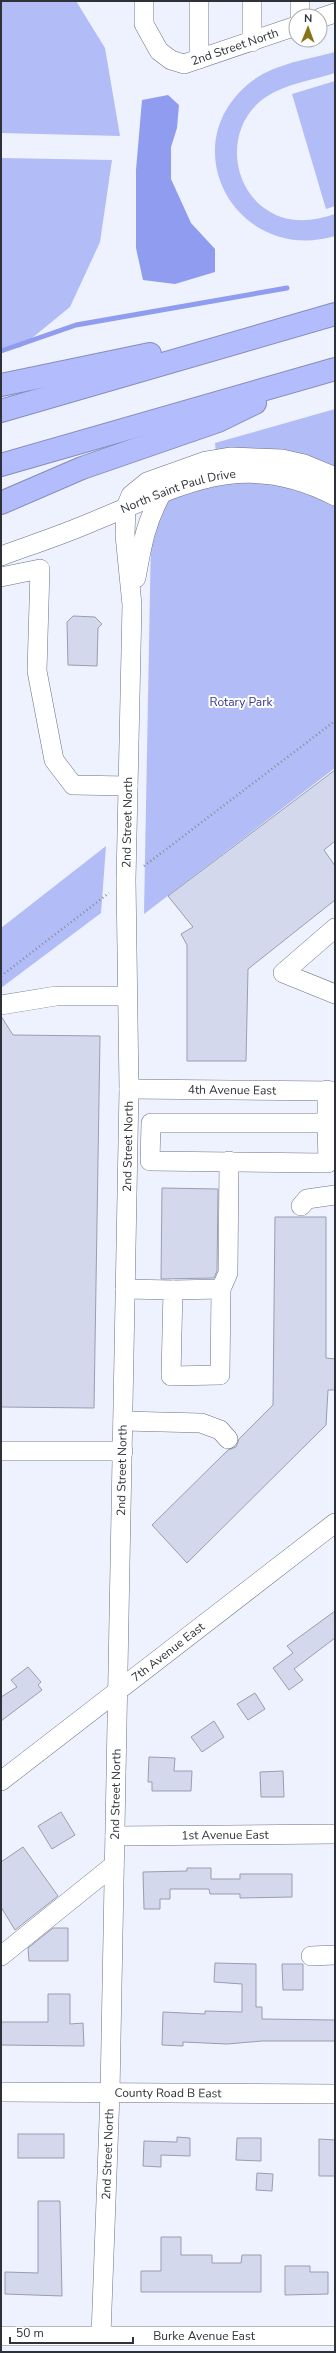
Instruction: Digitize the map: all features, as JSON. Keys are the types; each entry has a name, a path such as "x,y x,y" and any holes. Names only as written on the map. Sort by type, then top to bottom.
{"highway":[{"path":"1,411 335,314"},
{"path":"1,385 302,324"},
{"path":"1,465 326,372"},
{"path":"1,504 82,468 218,421 326,372"}],"street":[{"name":"2nd Street North","path":"144,1 144,24 159,51 171,60 184,64 288,29"},
{"path":"199,1 199,59"},
{"path":"252,1 252,42"},
{"name":"North Saint Paul Drive","path":"126,507 131,495 147,482 206,461 230,457 282,459 304,464 335,477"},
{"name":"North Saint Paul Drive","path":"126,507 164,491 210,477 255,474 281,476 299,481 335,496"},
{"name":"2nd Street North","path":"132,605 144,533 151,512 164,491"},
{"name":"2nd Street North","path":"101,2335 110,2093 129,1089 126,880 132,605 125,535 126,507"},
{"path":"1,556 93,522 126,507"},
{"path":"1,577 40,569 36,671 54,760 73,785 128,786"},
{"path":"335,928 283,973 335,994"},
{"path":"1,1005 56,996 128,996"},
{"name":"4th Avenue East","path":"129,1089 331,1091"},
{"path":"128,1160 328,1163 327,1123 331,1091"},
{"path":"150,1161 151,1123 327,1123"},
{"path":"173,1290 171,1376 220,1376 221,1289 228,1273 229,1161"},
{"path":"301,1206 307,1199 335,1195"},
{"path":"126,1289 221,1289"},
{"path":"123,1421 201,1423 220,1430 228,1439"},
{"path":"1,1451 123,1451"},
{"name":"7th Avenue East","path":"1,1781 117,1693 335,1523"},
{"name":"1st Avenue East","path":"115,1836 335,1834"},
{"path":"1,1956 114,1865"},
{"path":"311,1956 335,1955"},
{"name":"County Road B East","path":"1,2092 335,2094"},
{"name":"Burke Avenue East","path":"1,2336 335,2336"}],"path":[{"path":"1,976 335,721"}],"green space":[{"path":"1,1 76,1 105,48 120,136 1,133"},
{"path":"335,52 335,73 282,89 266,97 252,110 242,126 238,143 238,162 242,179 251,195 264,208 281,217 294,220 322,218 335,214 335,236 300,240 269,233 244,216 226,193 216,165 216,136 228,107 252,81 281,66"},
{"path":"335,81 335,206 326,209 292,94"},
{"path":"1,158 112,160 100,242 70,307 21,347 1,351"},
{"path":"335,409 335,470 216,453 215,443"},
{"name":"Rotary Park","path":"220,483 278,483 335,505 335,768 144,914 151,538 166,503 180,493"},
{"path":"106,846 101,913 1,988 1,928"}],"shaded area":[{"path":"168,95 179,105 177,128 171,147 171,179 191,223 215,249 215,272 175,284 143,280 136,248 136,170 142,100"}],"building":[{"path":"73,616 95,617 102,624 98,628 97,666 68,665 67,622"},
{"path":"335,770 335,841 324,850 335,866 335,900 248,969 246,1061 187,1061 187,945 181,934 193,927 168,896"},
{"path":"1,1016 13,1035 100,1036 94,1408 1,1407"},
{"path":"162,1188 218,1189 217,1271 214,1278 161,1279"},
{"path":"275,1217 326,1217 326,1358 335,1359 335,1390 328,1390 326,1425 187,1563 152,1525 228,1450 236,1447 239,1439 273,1405"},
{"path":"335,1611 335,1638 294,1669 303,1680 289,1690 273,1668 293,1653 287,1646"},
{"path":"28,1667 41,1682 38,1685 42,1690 1,1721 1,1697 17,1687 11,1680"},
{"path":"255,1693 265,1709 248,1720 237,1704"},
{"path":"214,1721 224,1737 202,1752 191,1737"},
{"path":"149,1757 175,1758 174,1771 192,1771 191,1791 152,1791 152,1782 148,1782"},
{"path":"283,1771 284,1797 261,1797 260,1772"},
{"path":"61,1812 75,1835 52,1849 38,1826"},
{"path":"23,1847 58,1896 15,1930 1,1907 1,1862"},
{"path":"187,1868 211,1868 211,1879 240,1879 240,1874 292,1874 292,1897 240,1898 240,1894 210,1894 209,1889 170,1889 170,1899 160,1899 160,1909 144,1909 143,1872 187,1871"},
{"path":"53,1928 68,1928 68,1961 29,1961 28,1948"},
{"path":"215,1963 256,1964 256,2007 262,2007 262,2019 335,2020 335,2041 262,2041 227,2044 183,2042 183,2046 162,2045 163,2012 205,2014 205,2011 242,2012 242,1984 214,1982"},
{"path":"282,1964 303,1964 303,1990 283,1990"},
{"path":"48,1994 70,1994 70,2024 83,2023 84,2046 1,2045 1,2022 48,2022"},
{"path":"18,2134 64,2134 64,2158 18,2158"},
{"path":"177,2137 190,2138 190,2156 161,2155 161,2167 143,2166 144,2141 177,2142"},
{"path":"237,2138 261,2138 261,2161 236,2160"},
{"path":"319,2139 335,2140 335,2176 319,2176"},
{"path":"257,2173 273,2174 272,2191 256,2190"},
{"path":"38,2201 60,2201 62,2296 5,2294 5,2272 38,2273"},
{"path":"161,2237 181,2237 181,2255 212,2255 212,2263 241,2263 242,2255 261,2255 261,2292 141,2292 141,2271 161,2271"},
{"path":"285,2266 310,2266 310,2272 328,2272 328,2294 285,2295"}],"waterway":[{"path":"1,351 76,325 287,288"}]}
